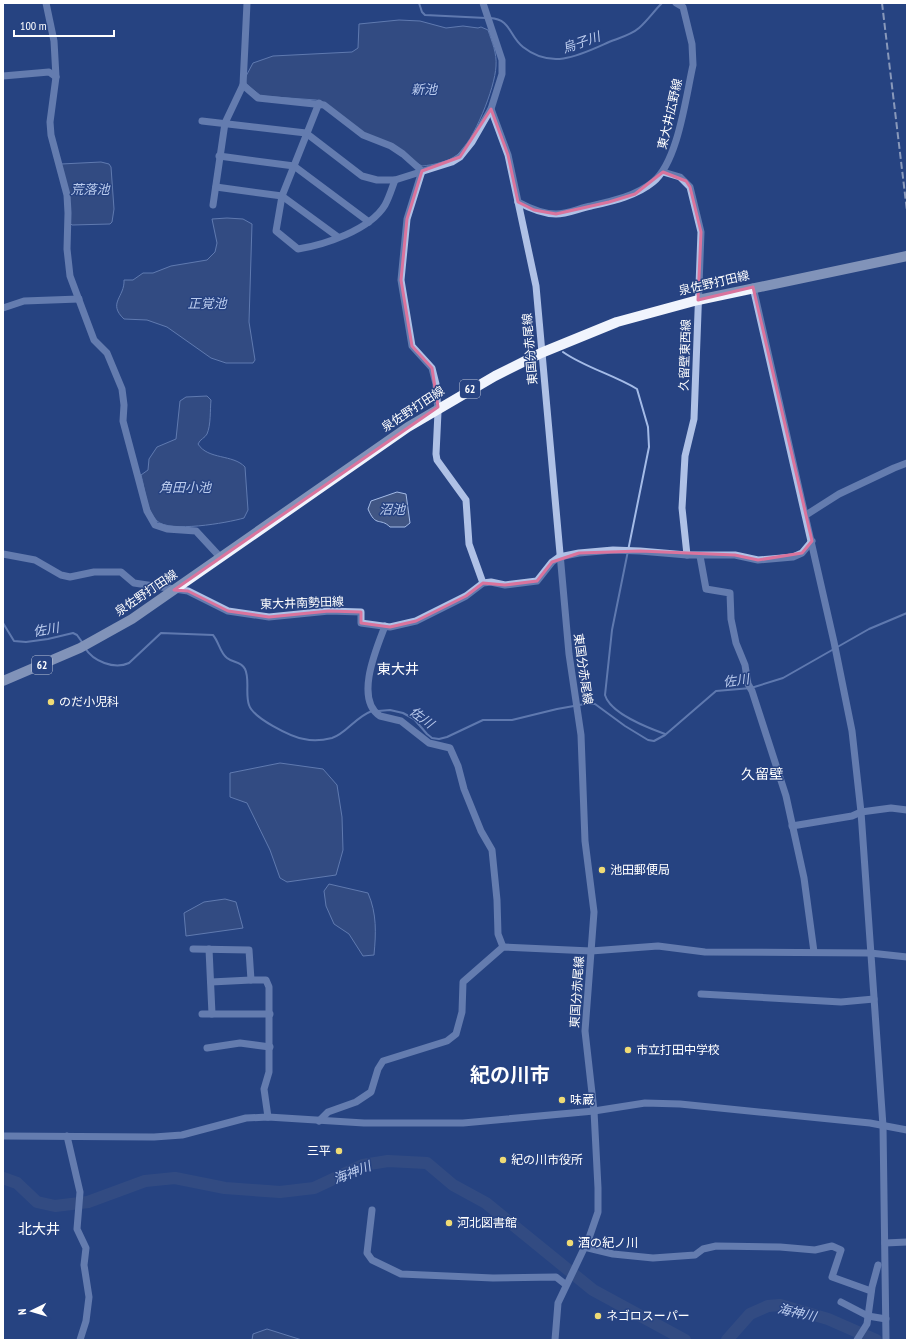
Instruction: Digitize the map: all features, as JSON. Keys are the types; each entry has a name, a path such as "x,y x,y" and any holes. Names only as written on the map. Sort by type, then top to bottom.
{"main road":[{"name":"泉佐野打田線","path":"3,681 85,646 132,619 438,407 541,353 617,322 698,300 753,287 906,256"}],"street":[{"path":"46,3 54,41 56,77 50,122 51,135 67,195 67,249 70,276 94,340 106,354 122,389 124,405 123,421 147,511 155,525 167,529 196,531 221,558"},
{"path":"213,205 225,123 243,85 247,3"},
{"path":"202,121 306,133 362,176 378,180 395,180 452,162 460,156 472,142 491,109 502,74 502,60 483,3"},
{"name":"東大井広野線","path":"518,202 534,210 556,214 609,202 635,194 653,182 663,172 671,157 693,65 694,54 683,7 676,3"},
{"path":"3,76 50,72 56,77"},
{"path":"243,85 258,98 319,103 324,105 363,135 391,146 403,154 422,171"},
{"path":"319,103 282,196 276,231 298,249 338,237 368,222 385,205 395,180"},
{"name":"東国分赤尾線","path":"491,109 508,155 536,286 559,557 569,654 582,755 585,848 594,912 585,1031 594,1111 598,1212 584,1247 565,1284 558,1303 555,1340"},
{"path":"220,156 294,166 368,222"},
{"path":"422,171 407,219 401,280 412,346 432,368 436,384 438,407 437,460 466,500 469,544 483,584 491,582 505,585 537,581 552,562 559,557 579,553 613,550 700,556 735,555 758,560 792,556 802,553 812,541"},
{"name":"久留壁東西線","path":"663,172 680,177 690,186 701,232 694,419 685,456 682,508 687,555"},
{"path":"216,187 282,196 338,237"},
{"path":"753,287 812,541 852,731 861,812 883,1126 886,1340"},
{"path":"3,308 24,301 79,298"},
{"path":"806,515 839,494 907,463"},
{"name":"東大井南勢田線","path":"3,554 35,560 61,575 70,577 94,572 121,572 134,583 188,591 228,611 269,617 329,610 361,612 361,623 390,627 416,621 466,596 483,584"},
{"path":"700,556 706,589 730,593 731,619 736,643 745,665 750,687 786,796 804,878 814,952"},
{"path":"385,626 369,670 370,700 376,711 401,721 429,743 450,748 481,831 492,850 497,900 498,934 503,947"},
{"path":"792,826 852,816 861,812 891,808 907,810"},
{"path":"319,1121 328,1112 356,1102 371,1092 378,1069 383,1061 447,1041 456,1034 462,1012 464,982 503,947 591,951 658,946 704,952 870,953 907,957"},
{"path":"193,949 249,950 251,980"},
{"path":"209,949 212,1014"},
{"path":"210,982 266,980 269,987 270,1047 269,1072 264,1089 268,1117"},
{"path":"701,994 841,1002 874,999"},
{"path":"202,1014 270,1014"},
{"path":"207,1048 240,1043 270,1047"},
{"path":"3,1136 154,1137 182,1135 246,1118 268,1117 319,1121 463,1123 594,1111 645,1102 870,1123 907,1130"},
{"path":"67,1136 80,1196 77,1229 85,1243 86,1248 84,1265 89,1297 86,1321 80,1340"},
{"path":"372,1210 367,1253 372,1260 401,1274 493,1278 556,1277 565,1284"},
{"path":"884,1243 907,1242"},
{"path":"584,1247 613,1254 653,1258 696,1255 703,1249 716,1246 759,1246 815,1250 832,1246 841,1250 832,1277 871,1291"},
{"path":"857,1340 867,1324 871,1291 878,1265"},
{"path":"841,1302 868,1316 886,1319"}],"highlighted area":[{"path":"491,109 508,155 518,202 534,210 556,214 609,202 635,194 663,172 686,181 690,187 701,232 698,300 753,287 812,541 802,553 758,560 735,555 640,551 579,553 552,562 537,581 505,585 483,583 466,596 416,621 390,627 361,623 361,612 329,611 269,617 228,611 188,591 174,590 438,407 432,368 412,346 401,280 407,219 422,171 460,157"}],"water":[{"name":"新池","path":"399,20 420,21 446,28 463,26 481,27 488,30 496,57 495,76 492,87 477,126 470,138 464,148 449,160 422,166 363,133 323,102 316,100 261,96 246,84 245,78 253,63 273,56 352,52 358,48 359,24"},
{"name":"荒落池","path":"101,162 109,164 111,167 114,209 112,222 110,224 72,225 70,223 61,164"},
{"name":"正覚池","path":"212,219 243,219 252,224 249,322 255,360 253,363 226,363 211,358 167,327 147,320 124,319 117,309 118,300 124,286 124,280 133,280 143,273 153,273 171,266 207,260 215,252 217,243"},
{"name":"角田小池","path":"207,396 211,400 209,426 207,434 198,444 208,453 234,460 245,467 248,510 244,518 225,522 185,527 163,525 153,517 150,512 141,475 148,470 149,459 157,447 176,439 180,401 186,397"},
{"name":"沼池","path":"397,492 406,494 410,523 405,527 390,527 387,524 373,518 368,509 371,501"},
{"path":"280,763 323,769 337,785 342,817 343,850 336,875 287,882 280,878 270,850 247,803 230,797 230,773"},
{"path":"329,884 368,893 373,908 375,924 374,955 363,956 349,934 334,924 326,906 324,891"},
{"path":"225,899 236,902 243,928 186,936 184,913 204,902"},
{"path":"267,1329 302,1340 252,1340 253,1334"}],"waterway":[{"name":"烏子川","path":"419,3 422,12 425,15 486,18"},
{"name":"烏子川","path":"490,18 502,21 518,43 534,54 545,58 555,59 566,58 587,52 632,33 642,25 662,3"},
{"path":"563,352 580,362 619,379 637,389 648,427 649,447 612,630 605,695 608,702 622,714 640,724 665,734"},
{"name":"佐川","path":"378,711 390,710 403,713 414,719 432,738 439,739 447,737 483,720 512,720 557,709 585,704 595,704 625,726 648,740 654,741 665,735 716,691 751,688 783,678 869,629 907,613"},
{"name":"佐川","path":"3,623 14,641 26,642 73,633 77,635 82,642"},
{"name":"佐川","path":"85,648 93,657 104,663 111,665 123,665 129,663 161,633 213,635 225,656 229,660 239,663 245,669 249,705 257,716 290,735 304,739 322,740 337,736 361,717 372,711"},
{"name":"海神川","path":"3,1178 17,1183 37,1202 55,1206 88,1202 145,1181 175,1178 225,1188 280,1192 314,1188 363,1165 388,1161 427,1163 453,1185 486,1203 593,1290 685,1340"},
{"name":"海神川","path":"727,1340 750,1314 768,1306 780,1305 828,1319 876,1340"}],"railway":[{"path":"882,3 907,211"}],"place":[{"name":"のだ小児科","path":"51,702"},
{"name":"池田郵便局","path":"602,870"},
{"name":"市立打田中学校","path":"628,1050"},
{"name":"味蔵","path":"562,1100"},
{"name":"三平","path":"339,1151"},
{"name":"紀の川市役所","path":"503,1160"},
{"name":"河北図書館","path":"449,1223"},
{"name":"酒の紀ノ川","path":"570,1243"},
{"name":"ネゴロスーパー","path":"598,1316"}],"district":[{"name":"東大井","path":"398,669"},
{"name":"久留壁","path":"762,774"},
{"name":"紀の川市","path":"510,1075"},
{"name":"北大井","path":"39,1229"}]}
